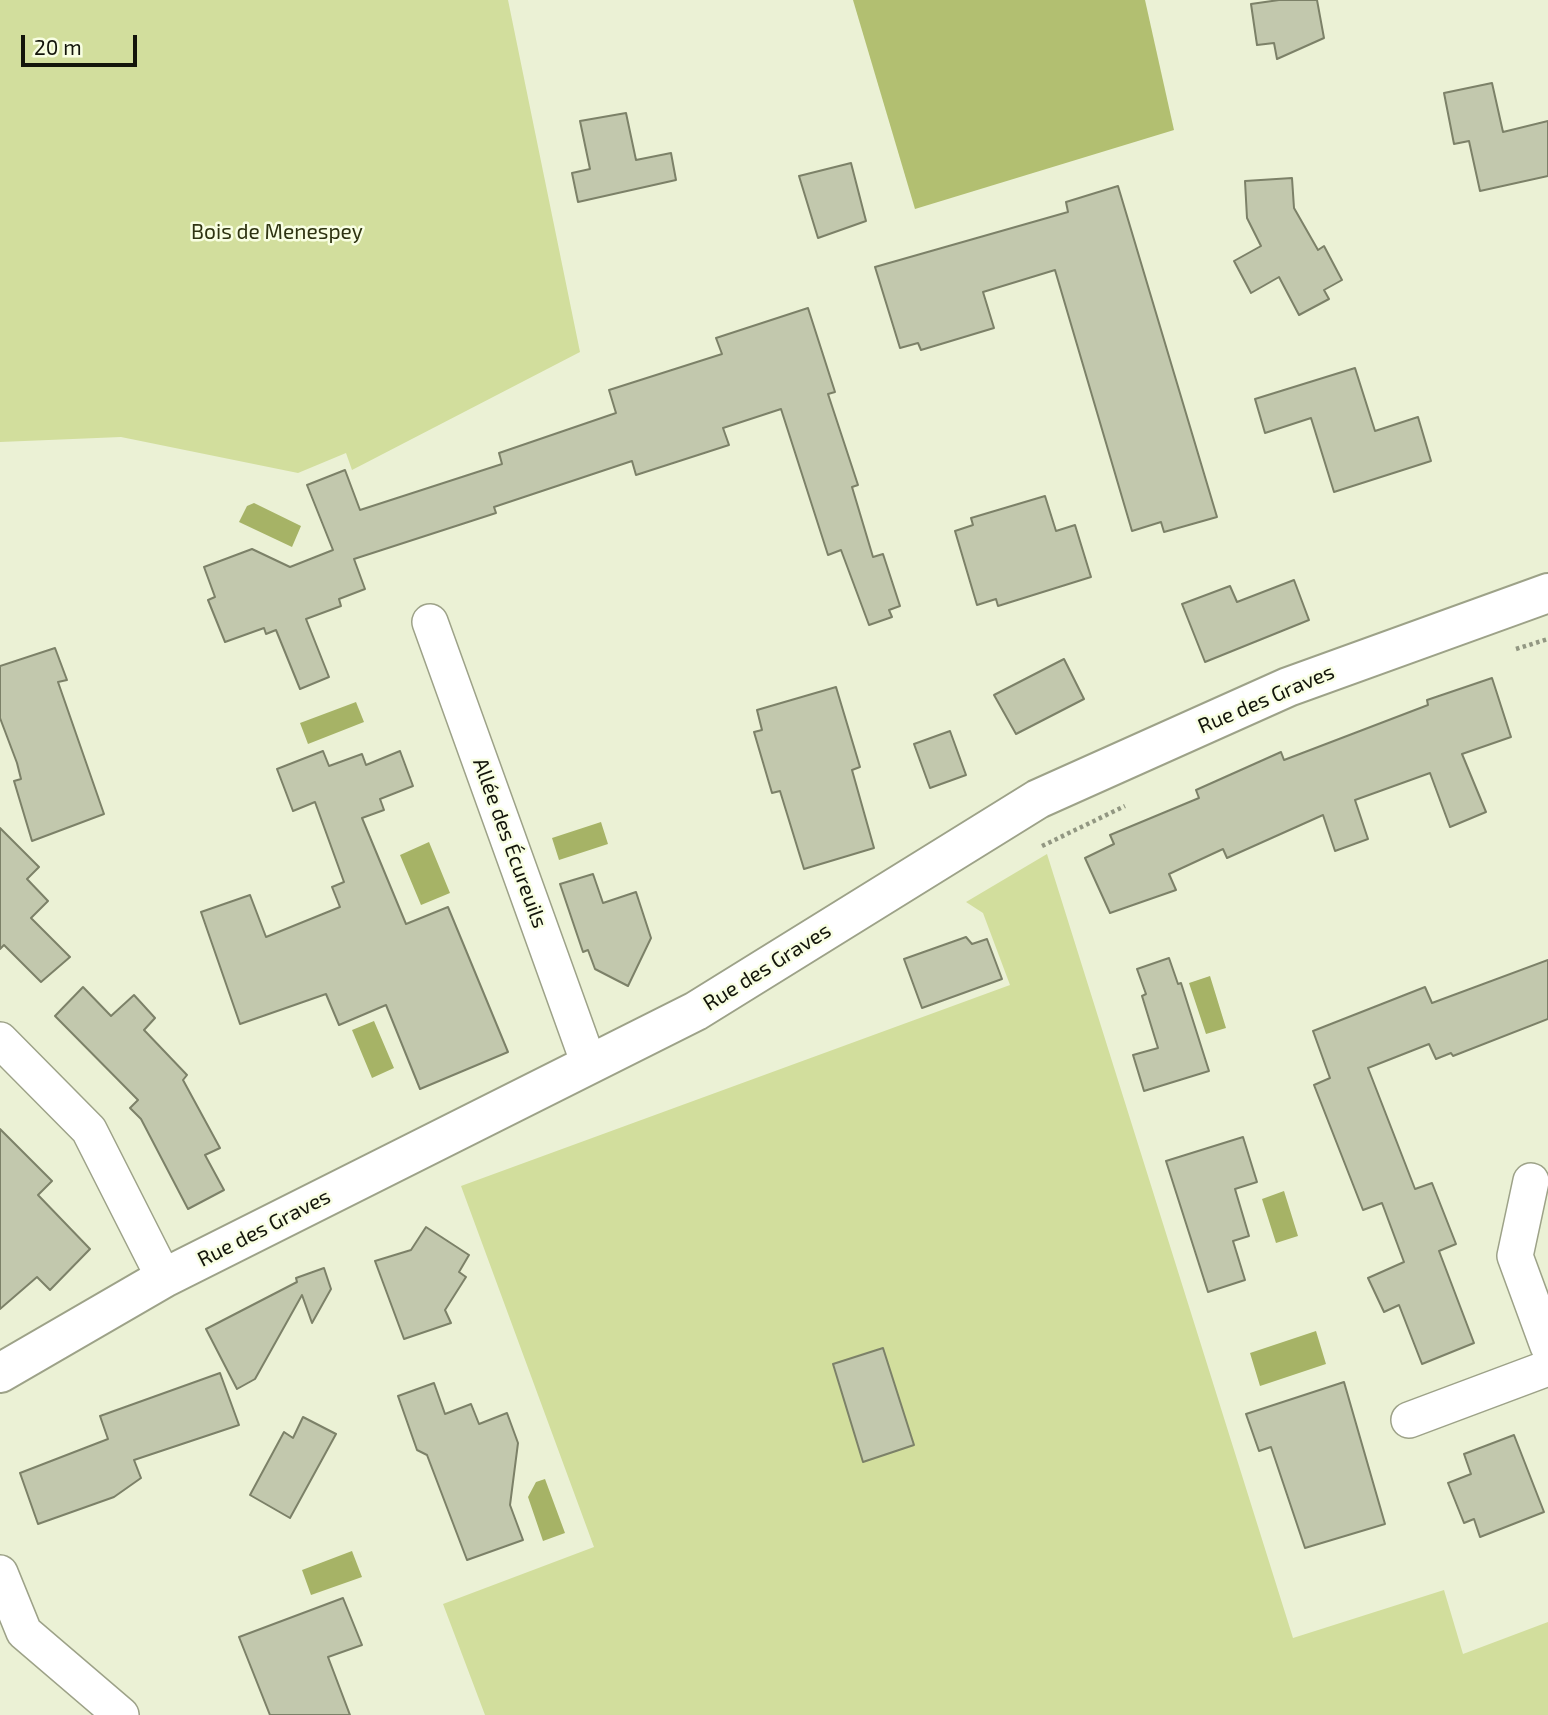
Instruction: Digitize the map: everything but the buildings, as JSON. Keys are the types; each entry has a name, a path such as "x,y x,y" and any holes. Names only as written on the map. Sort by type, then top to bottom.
{"street":[{"name":"Rue des Graves","path":"0,1373 164,1279 696,1011 1038,799 1288,687 1548,593"},
{"name":"Allée des Écureuils","path":"430,622 589,1064"},
{"path":"0,1040 89,1130 164,1279"},
{"path":"1531,1181 1515,1256 1548,1346"},
{"path":"1409,1420 1548,1368"},
{"path":"0,1573 24,1632 121,1715"}],"green space":[{"name":"Bois de Menespey","path":"0,0 508,0 580,352 352,470 346,453 298,473 121,437 0,442"},
{"path":"1047,854 1293,1638 1444,1590 1463,1654 1548,1622 1548,1715 485,1715 443,1604 594,1547 461,1186 1010,985 983,913 966,902"}],"shaded area":[{"path":"853,0 1145,0 1174,130 915,209"},
{"path":"254,503 301,526 292,547 239,522 247,506"},
{"path":"356,702 364,722 308,744 300,723"},
{"path":"601,822 608,844 559,860 552,838"},
{"path":"429,842 450,893 421,905 400,855"},
{"path":"1210,976 1226,1028 1206,1034 1189,983"},
{"path":"374,1021 394,1068 372,1078 352,1030"},
{"path":"1284,1191 1298,1236 1276,1243 1262,1199"},
{"path":"1316,1331 1326,1364 1260,1386 1250,1353"},
{"path":"545,1479 565,1533 543,1541 528,1497 536,1482"},
{"path":"352,1551 362,1577 311,1595 302,1570"}]}
